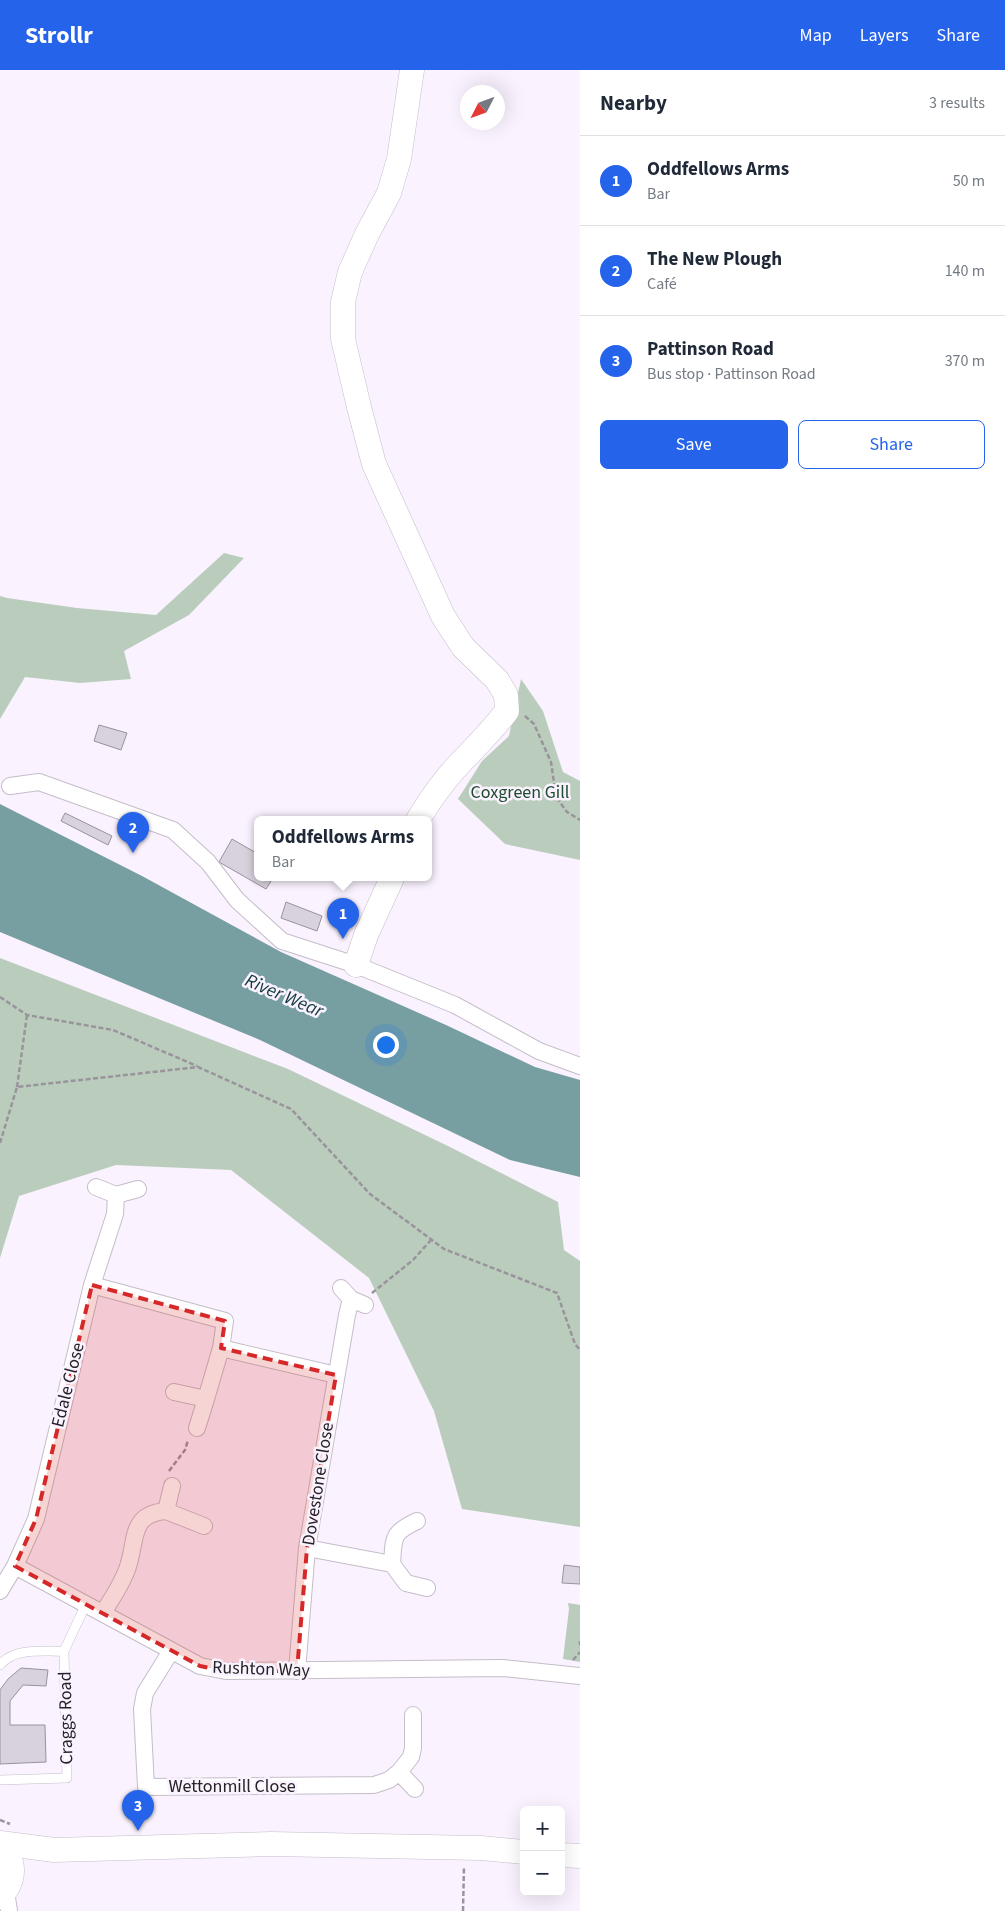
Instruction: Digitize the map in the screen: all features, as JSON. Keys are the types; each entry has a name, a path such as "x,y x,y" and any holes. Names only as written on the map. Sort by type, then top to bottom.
{"street":[{"path":"412,70 399,159 389,192 350,272 343,302 343,339 358,407 374,464 443,616 463,648 497,680 506,695 507,711 484,740 467,755 448,778 421,816"},
{"path":"10,786 39,782 172,830 208,862 237,900 282,941 356,964 455,1005 539,1051 580,1066"},
{"path":"356,964 366,935 391,881"},
{"path":"96,1187 116,1195 138,1189"},
{"name":"Edale Close","path":"0,1591 15,1566 36,1519 92,1285 115,1214 116,1195"},
{"path":"92,1285 225,1321 221,1348 197,1428"},
{"name":"Dovestone Close","path":"296,1671 307,1548 336,1376 352,1297"},
{"path":"221,1348 336,1376"},
{"path":"174,1392 206,1399"},
{"path":"166,1511 172,1486"},
{"path":"103,1613 127,1569 137,1529 142,1518 153,1512 166,1511 204,1526"},
{"path":"418,1521 403,1528 394,1537 392,1564 406,1583 427,1588"},
{"path":"307,1548 392,1564"},
{"name":"Rushton Way","path":"15,1566 200,1666 226,1671 503,1668 580,1676"},
{"name":"Wettonmill Close","path":"171,1650 145,1693 142,1709 146,1787 374,1785 389,1780 399,1772 411,1757 414,1715"},
{"path":"399,1772 415,1789"},
{"path":"0,1845 54,1850 271,1844 482,1848 520,1852"},
{"path":"0,1845 12,1865 7,1893"},
{"path":"7,1893 54,1850"},
{"path":"565,1855 580,1856"}],"lane":[{"name":"Craggs Road","path":"0,1780 67,1778 64,1651 86,1604"},
{"name":"Craggs Road","path":"0,1665 5,1658 22,1652 64,1651"}],"path":[{"path":"507,711 527,716 534,724 551,762 556,797 567,812 580,820"},
{"path":"0,997 27,1015 113,1030 291,1109 370,1194 444,1249 557,1293 575,1344 580,1350"},
{"path":"0,1143 17,1087 27,1015"},
{"path":"17,1087 198,1067"},
{"path":"352,1297 370,1294 413,1260 431,1239"},
{"path":"172,1486 165,1478 185,1450 190,1432 197,1428"},
{"path":"463,1911 464,1866 472,1866"}],"highlighted area":[{"path":"92,1285 225,1321 221,1348 336,1375 307,1548 297,1671 226,1671 200,1666 15,1566 36,1519"}],"green space":[{"path":"224,553 244,558 189,615 124,651 131,679 80,683 25,677 0,719 0,596 77,608 156,615"},
{"name":"Coxgreen Gill","path":"521,679 543,711 563,772 580,781 580,860 505,844 458,799 482,761 509,736"},
{"path":"0,958 288,1069 450,1147 558,1202 564,1250 580,1261 580,1527 462,1509 434,1411 369,1278 231,1170 116,1165 19,1196 0,1258"},
{"path":"568,1603 580,1605 580,1662 563,1659 569,1609"}],"water":[{"name":"River Wear","path":"0,804 142,876 281,952 446,1025 535,1067 580,1080 580,1177 510,1160 260,1040 0,932"}],"building":[{"path":"99,725 127,733 121,750 94,741"},
{"path":"65,813 112,836 108,845 61,821"},
{"path":"232,839 254,852 254,881 271,881 266,889 219,862"},
{"path":"286,902 322,916 317,931 281,918"},
{"path":"564,1565 580,1567 580,1584 562,1583"},
{"path":"21,1668 48,1670 46,1686 23,1685 10,1701 10,1725 45,1725 46,1762 0,1764 0,1690 8,1679"}],"place":[{"name":"The New Plough","path":"133,853"},
{"name":"Oddfellows Arms","path":"343,939"},
{"name":"Pattinson Road","path":"138,1831"}]}
